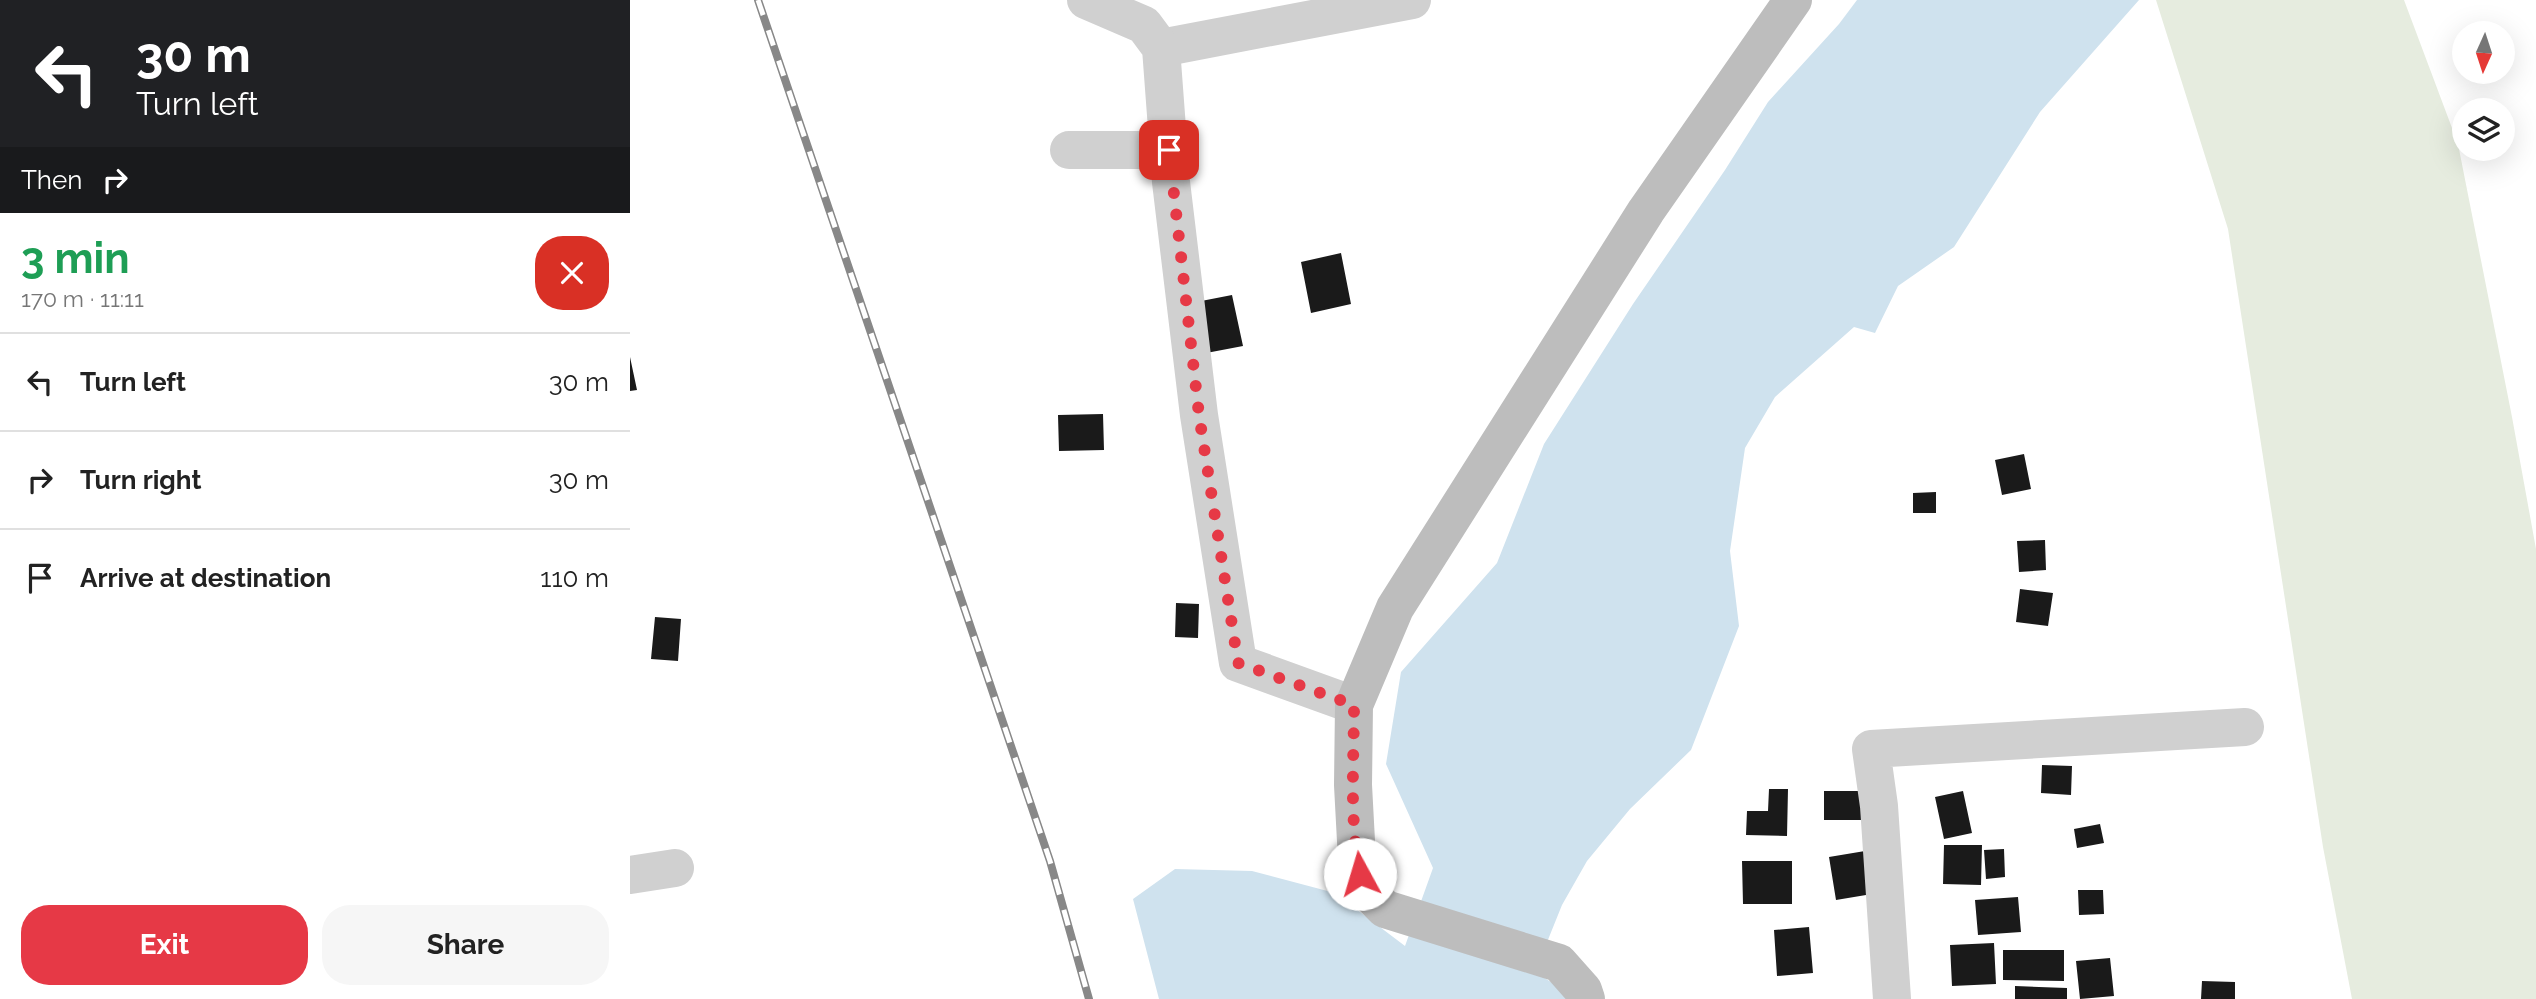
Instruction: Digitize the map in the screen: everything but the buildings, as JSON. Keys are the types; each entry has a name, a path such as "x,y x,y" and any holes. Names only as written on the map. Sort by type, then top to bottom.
{"main road":[{"path":"1586,999 1583,990 1559,963 1385,909 1363,887 1357,860 1353,785 1354,705 1395,608 1409,584 1646,211 1793,0"}],"street":[{"path":"1086,0 1144,25 1161,48 1169,150 1199,415 1238,663 1354,705"},
{"path":"1161,48 1412,0"},
{"path":"1069,150 1169,150"},
{"path":"1892,999 1879,806 1871,748 2245,727"},
{"path":"630,875 675,868"}],"shaded area":[{"path":"2156,0 2404,0 2452,128 2452,161 2461,161 2536,549 2536,999 2352,999 2323,847 2228,229"}],"water":[{"path":"1857,0 2139,0 2040,112 1954,247 1898,286 1875,333 1854,327 1775,397 1745,448 1730,551 1739,626 1691,750 1630,809 1587,861 1562,905 1535,972 1578,999 1159,999 1133,899 1175,869 1252,871 1335,893 1405,946 1433,868 1386,764 1401,672 1497,563 1544,444 1633,304 1768,102 1839,24"}],"railway":[{"path":"758,0 1050,861 1089,999"}],"route":[{"path":"1169,150 1199,415 1238,663 1354,705 1353,785 1360,874"}]}
